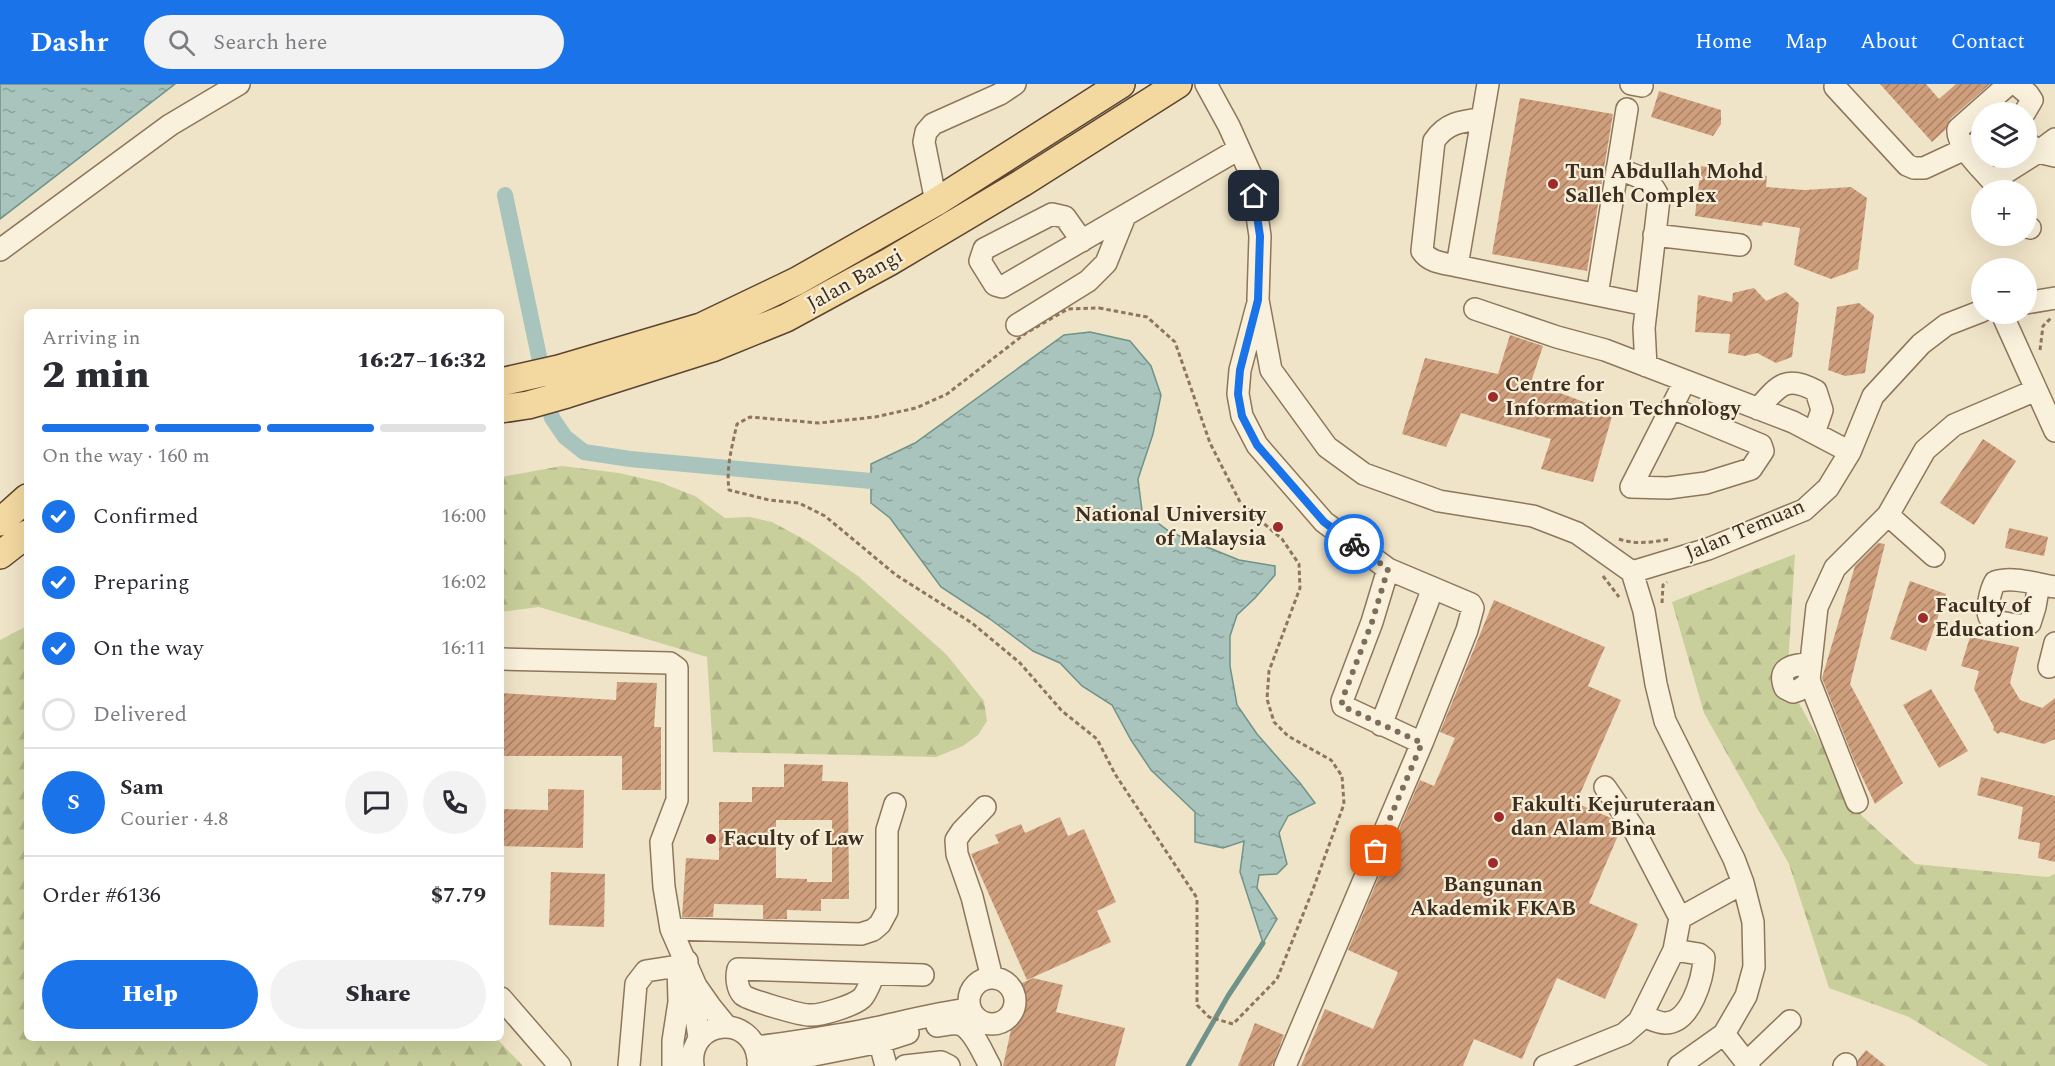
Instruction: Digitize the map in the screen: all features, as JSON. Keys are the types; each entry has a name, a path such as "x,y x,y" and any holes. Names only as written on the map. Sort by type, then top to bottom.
{"main road":[{"name":"Jalan Bangi","path":"504,409 528,405 563,381 701,327 797,281 936,202 1121,84"},
{"name":"Jalan Bangi","path":"513,380 563,381 712,348 786,318 889,262 1022,183 1178,84"},
{"path":"0,522 24,501"},
{"path":"0,555 24,536"}],"street":[{"path":"0,250 170,125 239,84"},
{"path":"1206,84 1229,126 1251,175 1260,236 1258,300 1271,370 1327,447 1364,474 1439,501 1533,516 1577,533 1632,572 1644,611 1656,684 1665,721 1734,859 1753,922 1754,967 1746,996 1724,1034 1679,1066"},
{"path":"1457,266 1488,84"},
{"path":"1989,102 2009,84"},
{"path":"2016,84 2028,94 2031,102"},
{"path":"936,202 924,142 926,132 933,124 1004,87"},
{"path":"1835,87 1907,165 1924,168 1971,146"},
{"path":"1597,295 1627,109"},
{"path":"1971,118 1958,129 1957,133 1971,144"},
{"path":"1482,119 1449,125 1434,141 1422,251 1426,258 1646,305"},
{"path":"2001,180 2044,147"},
{"path":"1082,241 1239,149"},
{"path":"1617,169 1640,177 1653,185 1659,199 1644,328 1646,366"},
{"path":"1017,325 1088,281 1106,263 1125,216"},
{"path":"1654,235 1740,245"},
{"path":"2037,301 2055,298"},
{"path":"1258,300 1240,370 1238,394 1242,416 1257,445 1324,522 1388,569 1471,604 1472,613 1422,743 1284,1066"},
{"path":"1475,309 1557,337 1605,350 1793,422 1850,452"},
{"name":"Jalan Temuan","path":"1632,572 1708,549 1804,510 1828,488 1850,452 1873,396 1921,344 1947,325 1971,315"},
{"path":"2006,324 2055,431"},
{"path":"1672,408 1761,445 1763,451 1750,469 1706,483 1668,488 1631,487 1685,381"},
{"path":"1758,409 1782,385 1800,382 1816,390 1822,410 1814,433"},
{"path":"1857,802 1810,673 1817,607 1835,568 1888,515 1925,450 1954,425 2036,390"},
{"path":"1888,515 1934,556"},
{"path":"1388,569 1372,622 1342,700 1342,706 1422,743"},
{"path":"1381,725 1433,588"},
{"path":"2049,667 2055,643"},
{"path":"504,660 670,663 677,668 677,800 660,842 664,887 671,928 682,963 710,1006 727,1027"},
{"path":"1545,1066 1624,1034 1640,1021 1674,950 1680,918 1632,826 1605,787"},
{"path":"671,928 861,934 873,930 880,924 887,911 887,830 895,804"},
{"path":"985,807 956,840 957,854 972,897 992,978"},
{"path":"1680,918 1743,884"},
{"path":"1642,1016 1665,1023 1677,1019 1689,1009 1703,972 1704,958 1699,954 1674,950"},
{"path":"629,1066 636,984 646,971 682,963"},
{"path":"673,1066 673,1041 682,963"},
{"path":"874,974 863,998 846,1007 810,1015 754,1000 743,995 737,984 738,969 923,975"},
{"path":"992,978 1004,981 1012,989 1015,1001 1012,1012 1004,1021 992,1024 979,1020 970,1009 969,998 973,987 981,980 992,978"},
{"path":"693,1066 694,1049 699,1038 696,986"},
{"path":"504,1001 560,1066"},
{"path":"699,1038 714,1029 736,1028 745,1034 757,1058 878,1035 970,1009"},
{"path":"810,1015 813,1047"},
{"path":"936,1019 963,1026 974,1038 990,1066"},
{"path":"1724,1034 1748,1065 1790,1021"},
{"path":"990,1066 993,1042 992,1024"},
{"path":"878,1035 886,1066"},
{"path":"905,1066 941,1062 949,1066"}],"path":[{"path":"1099,308 1147,317 1175,342 1183,371 1210,443 1241,504 1282,539 1299,564 1300,588 1269,671 1267,699 1274,722 1288,736 1330,760 1342,776 1344,804 1277,979 1233,1024 1209,1017 1197,1005 1197,898 1115,774 1097,739 1062,711 1020,663 988,636 972,623 896,575 825,516 799,503 769,500 729,490 730,453 737,424 750,417 819,423 875,417 916,408 946,394 1026,333 1068,309 1099,308"},
{"path":"2040,358 2043,326 2055,315"},
{"path":"1600,572 1622,604"}],"green space":[{"path":"562,466 619,473 659,482 695,496 725,518 750,517 772,522 809,542 858,576 946,654 984,701 987,721 978,735 963,746 936,757 713,752 707,657 539,607 504,612 504,476"},
{"path":"1795,554 1787,682 1862,816 1915,864 2048,877 2055,874 2055,1066 1989,1066 1909,1017 1829,988 1789,864 1704,713 1672,602"},
{"path":"24,628 24,1041 499,1041 523,1066 0,1066 0,640"}],"water":[{"path":"0,84 175,84 0,219"},
{"path":"1090,332 1130,341 1151,366 1161,395 1153,434 1138,479 1142,511 1170,532 1239,560 1275,566 1275,575 1237,615 1230,636 1230,666 1237,705 1257,734 1315,803 1288,816 1279,833 1287,864 1277,874 1259,875 1257,888 1277,919 1263,943 1240,872 1244,841 1223,848 1195,842 1195,812 1151,770 1112,705 1082,686 1060,663 1033,651 941,587 890,518 871,503 871,464 915,443 1064,335"}],"building":[{"path":"1880,84 1926,84 1939,99 1956,84 1990,84 1950,119 1945,130 1932,142"},
{"path":"1659,91 1721,110 1721,124 1713,136 1651,117"},
{"name":"Tun Abdullah Mohd Salleh Complex","path":"1520,98 1613,114 1587,271 1492,254"},
{"path":"1701,166 1767,176 1766,187 1805,190 1851,187 1867,198 1858,269 1831,279 1794,265 1800,228 1763,222 1762,226 1695,216"},
{"path":"1754,288 1766,301 1786,292 1799,303 1792,357 1776,363 1757,353 1745,356 1728,353 1730,334 1695,332 1698,295 1732,302 1733,293"},
{"path":"1859,303 1874,315 1865,373 1845,376 1828,370 1837,307"},
{"name":"Centre for Information Technology","path":"1510,335 1543,346 1531,382 1613,413 1593,482 1541,469 1551,439 1461,413 1446,447 1402,434 1425,358 1498,374"},
{"path":"1983,439 2016,461 1974,525 1940,503"},
{"path":"2009,528 2048,537 2044,556 2005,548"},
{"path":"1878,543 1885,544 1850,684 1903,783 1875,804 1854,760 1822,678 1855,566"},
{"path":"1910,581 1946,594 1926,651 1890,639"},
{"name":"Bangunan Akademik FKAB","path":"1494,600 1605,647 1588,686 1621,700 1576,803 1611,818 1620,831 1589,903 1638,924 1605,999 1557,978 1522,1059 1474,1039 1463,1066 1301,1066 1325,1009 1373,1029 1398,972 1348,950 1420,780 1434,786 1455,738 1440,732"},
{"path":"1970,637 2019,647 2010,683 2020,700 2042,708 2055,698 2055,739 2044,744 2001,732 1998,734 1993,730 1994,727 1974,689 1979,671 1961,666"},
{"path":"617,682 657,683 654,727 661,727 661,790 622,790 622,756 504,756 504,693 616,700"},
{"path":"1931,689 1968,751 1939,768 1903,705"},
{"path":"784,764 823,765 822,781 848,782 849,899 821,899 821,911 787,910 787,919 763,919 763,905 714,904 713,917 682,917 686,858 719,860 719,802 752,802 752,787 784,787","holes":["776,820 832,820 832,882 776,878"]},
{"path":"1981,777 2055,796 2055,862 2038,858 2040,843 2018,839 2023,807 1977,795"},
{"path":"548,789 584,790 583,848 504,846 504,809 548,810"},
{"path":"1060,817 1068,836 1084,829 1116,902 1097,911 1111,942 1027,980 971,854 999,843 995,835 1021,824 1025,833"},
{"path":"551,872 605,874 604,927 549,925"},
{"path":"1033,978 1063,985 1056,1012 1125,1028 1115,1066 1003,1066 1013,1021 1018,1022 1023,1002 1020,984"},
{"path":"1255,1023 1284,1035 1272,1066 1238,1066"},
{"path":"1866,1050 1886,1066 1858,1066 1858,1060"}],"waterway":[{"path":"505,195 552,418 565,437 584,452 630,459 871,481"},
{"path":"1188,1066 1228,996 1263,943"}],"way so far":[{"path":"1354,544 1388,569 1372,622 1342,700 1342,706 1422,743 1376,851"}],"place":[{"name":"Tun Abdullah Mohd Salleh Complex","path":"1553,184"},
{"name":"Centre for Information Technology","path":"1493,397"},
{"name":"National University of Malaysia","path":"1278,527"},
{"name":"Faculty of Education","path":"1923,618"},
{"name":"Fakulti Kejuruteraan dan Alam Bina","path":"1499,817"},
{"name":"Faculty of Law","path":"711,839"},
{"name":"Bangunan Akademik FKAB","path":"1493,863"}],"route":[{"path":"1254,196 1260,236 1258,300 1240,370 1238,394 1242,416 1257,445 1324,522 1354,544"}]}
